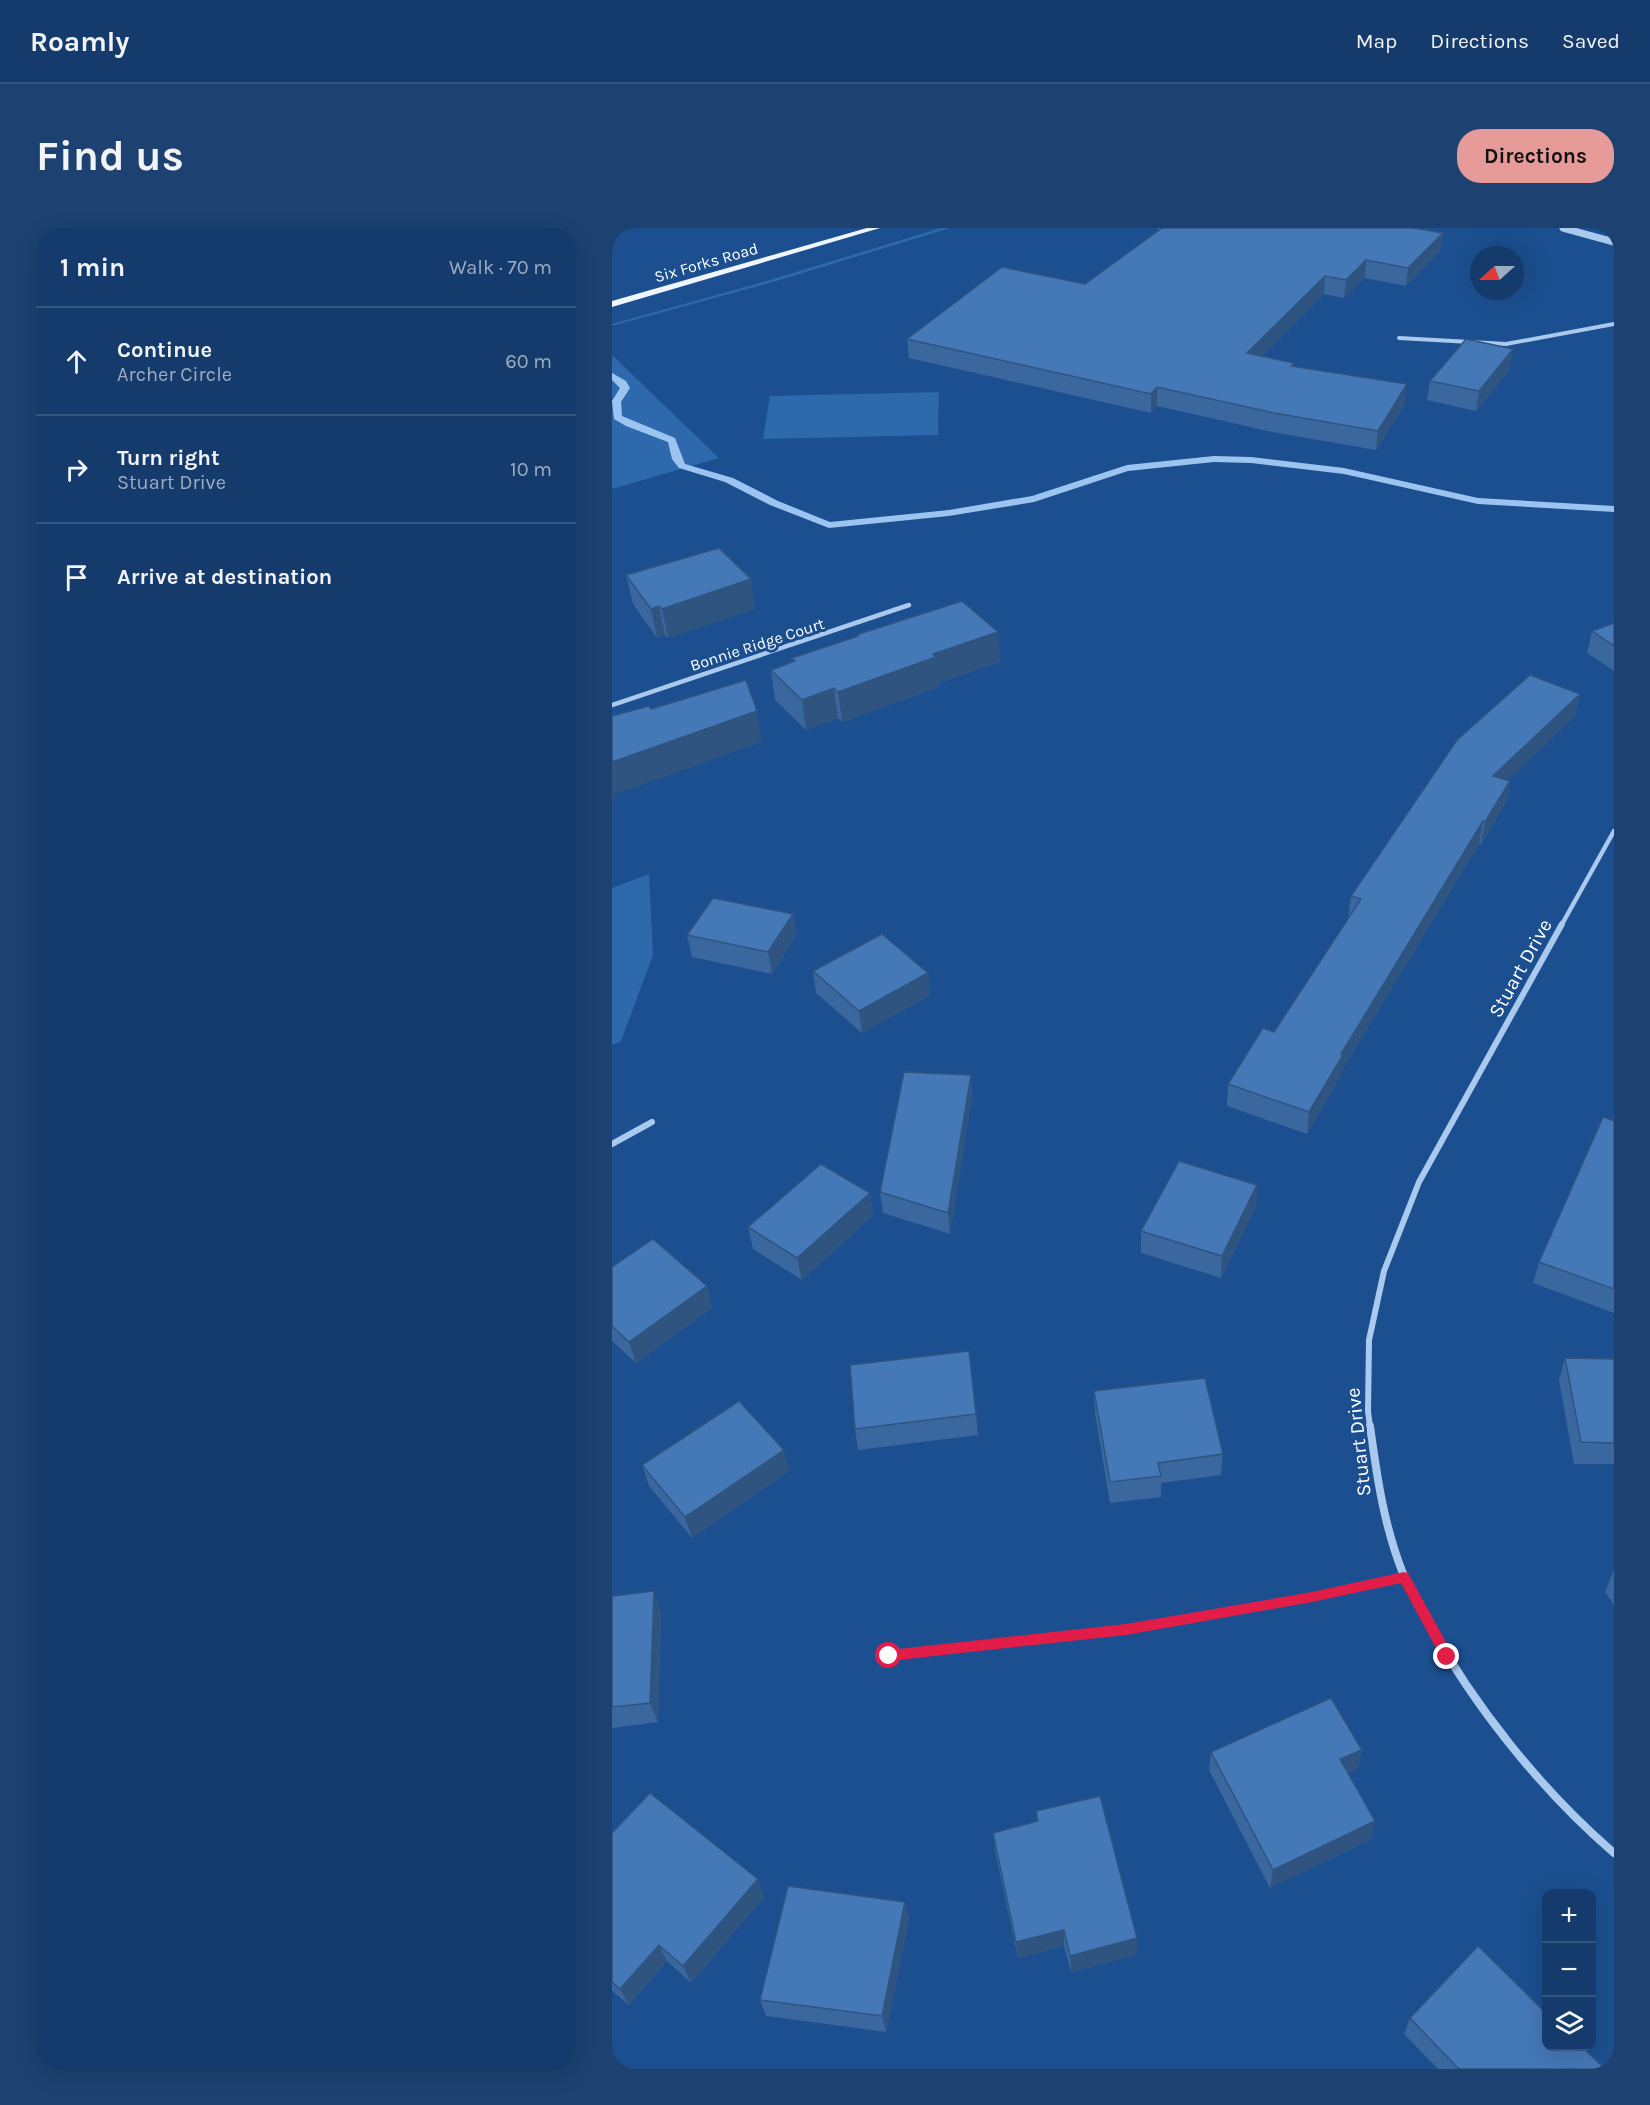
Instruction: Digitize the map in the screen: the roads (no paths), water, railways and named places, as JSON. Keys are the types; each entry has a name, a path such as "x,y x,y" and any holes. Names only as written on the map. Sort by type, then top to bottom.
{"main road":[{"name":"Six Forks Road","path":"612,304 876,228"}],"street":[{"path":"1563,228 1614,242"},
{"path":"1399,338 1506,344 1614,324"},
{"name":"Bonnie Ridge Court","path":"612,705 909,605"},
{"name":"Stuart Drive","path":"1614,831 1419,1182 1384,1271 1369,1340 1368,1412 1380,1501 1404,1577 1447,1657 1506,1738 1584,1827 1614,1852"},
{"path":"612,1144 652,1122"},
{"path":"889,1656 1126,1630 1312,1597 1404,1577"}],"waterway":[{"path":"612,376 623,383 625,388 616,402 617,417 672,440 677,459 682,466 729,480 774,503 829,525 949,513 1034,499 1127,468 1214,459 1251,460 1344,471 1478,501 1614,509"}]}
